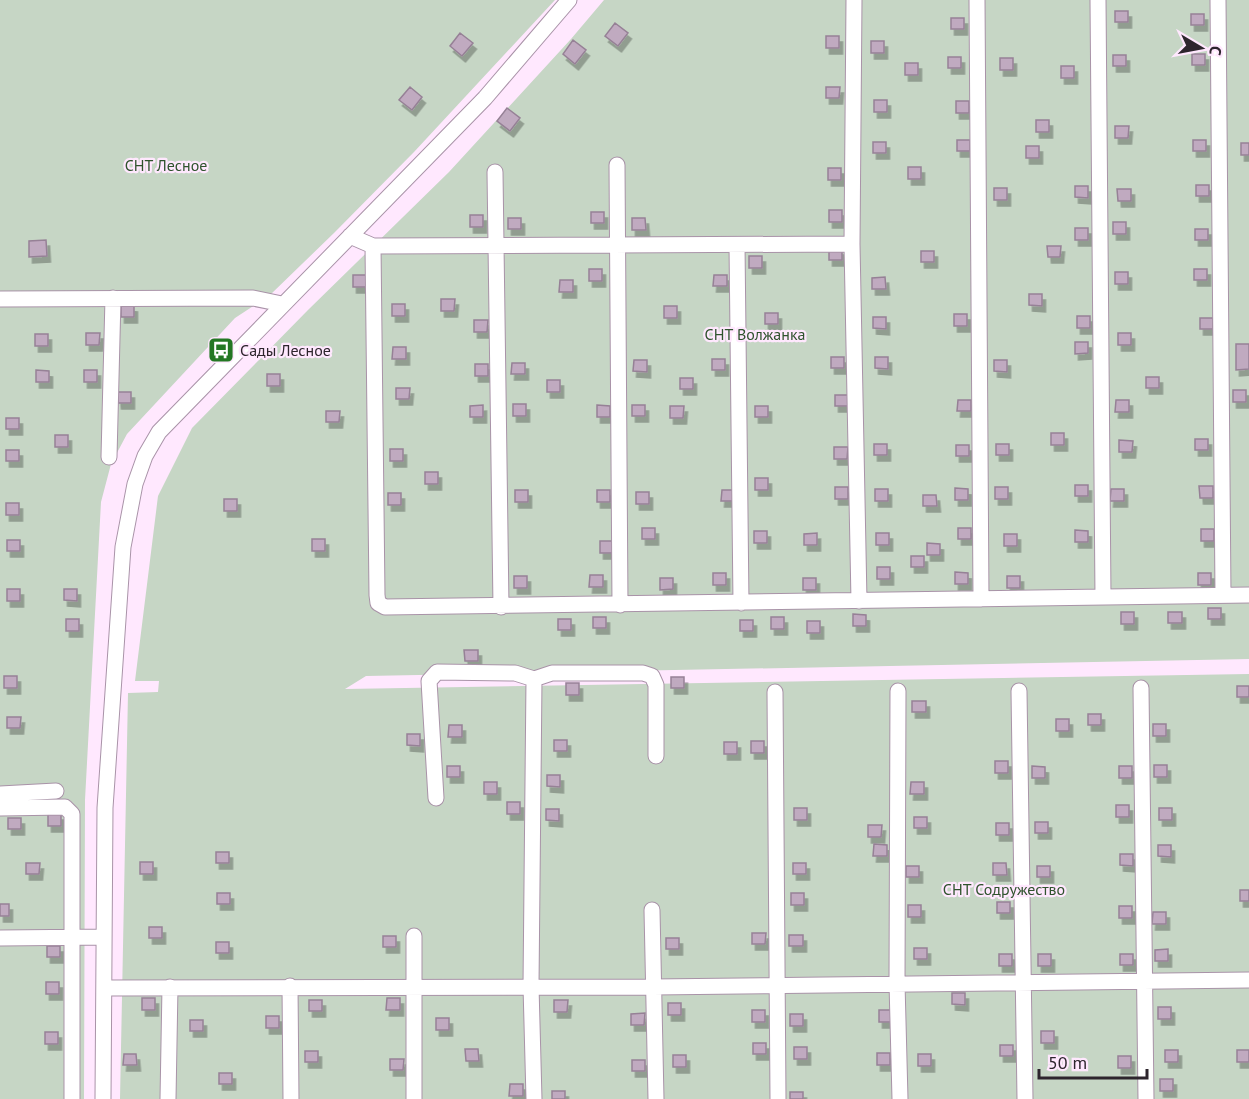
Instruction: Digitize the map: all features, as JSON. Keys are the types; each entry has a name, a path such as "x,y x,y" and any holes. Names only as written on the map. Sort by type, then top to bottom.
{"street":[{"path":"104,1099 105,808 123,547 135,484 145,456 159,432 485,98 569,0"},
{"path":"854,0 852,244 859,601"},
{"path":"977,0 981,599"},
{"path":"1098,0 1103,597"},
{"path":"1218,0 1223,595"},
{"path":"617,165 620,605"},
{"path":"495,172 501,607"},
{"path":"350,236 374,246 852,244"},
{"path":"737,245 741,603"},
{"path":"374,246 378,603 385,607 1249,595"},
{"path":"109,457 113,298"},
{"path":"0,299 253,298 282,304"},
{"path":"436,798 429,681 437,672 515,673 534,679 552,673 643,673 652,676 656,685 656,756"},
{"path":"534,679 531,986 534,1099"},
{"path":"1142,688 1146,1099"},
{"path":"898,691 897,983 900,1099"},
{"path":"1019,691 1024,1099"},
{"path":"776,692 778,1099"},
{"path":"0,794 56,791"},
{"path":"0,808 65,807 72,814 72,1099"},
{"path":"652,910 656,1099"},
{"path":"414,936 414,1099"},
{"path":"0,938 104,937"},
{"path":"104,988 653,987 1249,980"},
{"path":"290,986 291,1099"},
{"path":"168,1099 170,987"}],"green space":[{"name":"СНТ Лесное","path":"0,0 555,0 414,152 334,233 270,295 235,318 127,434 111,464 101,502 85,800 84,1099 0,1099"},
{"path":"604,0 1249,0 1249,659 366,676 345,689 1249,674 1249,1099 120,1099 128,693 158,692 159,681 135,681 158,496 192,428 449,172"}],"building":[{"path":"1115,11 1128,11 1128,22 1115,22"},
{"path":"1191,14 1204,14 1204,25 1191,25"},
{"path":"951,18 964,18 964,29 951,29"},
{"path":"615,23 628,33 618,46 605,36"},
{"path":"460,33 473,43 462,56 450,46"},
{"path":"826,36 839,36 839,48 826,48"},
{"path":"573,40 586,50 575,64 563,54"},
{"path":"871,41 884,41 884,53 871,53"},
{"path":"1192,54 1205,54 1205,65 1192,65"},
{"path":"1113,55 1126,55 1126,66 1113,66"},
{"path":"948,57 961,57 961,68 948,68"},
{"path":"1000,58 1013,58 1013,70 1000,70"},
{"path":"905,63 918,63 918,75 905,75"},
{"path":"1061,66 1074,66 1074,78 1061,78"},
{"path":"410,87 422,97 412,110 399,100"},
{"path":"826,87 840,87 839,98 826,98"},
{"path":"874,100 887,100 887,112 874,112"},
{"path":"956,101 969,101 969,113 956,113"},
{"path":"507,108 520,118 510,131 497,121"},
{"path":"1036,120 1049,120 1049,132 1036,132"},
{"path":"1115,126 1129,126 1128,138 1115,138"},
{"path":"957,140 970,140 970,151 957,151"},
{"path":"1193,140 1206,140 1206,151 1193,151"},
{"path":"873,142 886,142 886,153 873,153"},
{"path":"1241,143 1249,143 1249,155 1241,155"},
{"path":"1026,146 1039,146 1039,158 1026,158"},
{"path":"908,167 921,167 921,179 908,179"},
{"path":"828,168 841,168 841,180 828,180"},
{"path":"1196,185 1209,185 1209,196 1196,196"},
{"path":"1075,186 1088,186 1088,198 1075,197"},
{"path":"994,188 1007,188 1007,200 994,200"},
{"path":"1117,189 1131,189 1131,201 1118,201"},
{"path":"829,210 842,210 842,222 829,222"},
{"path":"591,212 604,212 604,223 591,223"},
{"path":"470,215 483,215 483,227 470,227"},
{"path":"508,218 521,218 521,229 508,229"},
{"path":"632,218 645,218 646,230 632,230"},
{"path":"1113,222 1126,222 1126,234 1113,234"},
{"path":"1075,228 1088,228 1088,240 1075,240"},
{"path":"1195,229 1208,229 1208,240 1195,240"},
{"path":"46,240 47,256 29,257 29,241"},
{"path":"1047,246 1061,246 1060,257 1048,257"},
{"path":"829,249 842,249 842,260 829,260"},
{"path":"921,251 934,251 934,262 921,262"},
{"path":"749,256 762,256 762,268 749,268"},
{"path":"589,269 602,269 602,281 589,281"},
{"path":"1194,269 1207,269 1207,280 1194,280"},
{"path":"1115,272 1128,272 1128,284 1115,284"},
{"path":"353,275 366,275 366,287 353,287"},
{"path":"714,275 727,275 727,286 713,286"},
{"path":"885,277 886,289 872,289 872,278"},
{"path":"560,280 573,280 573,292 559,292"},
{"path":"1029,294 1042,294 1042,306 1029,305"},
{"path":"441,299 455,299 454,311 441,311"},
{"path":"392,304 405,304 405,316 392,316"},
{"path":"121,305 134,306 134,317 121,317"},
{"path":"664,306 677,306 677,318 664,318"},
{"path":"765,313 778,313 778,324 765,324"},
{"path":"954,314 967,314 967,326 954,326"},
{"path":"1077,316 1090,316 1090,328 1077,328"},
{"path":"873,317 886,317 886,329 873,328"},
{"path":"1200,318 1213,318 1213,329 1200,329"},
{"path":"474,320 488,320 487,332 474,332"},
{"path":"86,333 100,333 99,345 86,345"},
{"path":"1118,333 1131,333 1131,345 1118,345"},
{"path":"35,334 48,334 48,346 35,346"},
{"path":"1075,342 1088,342 1088,353 1075,354"},
{"path":"1236,344 1249,344 1249,369 1236,370"},
{"path":"393,347 406,347 406,359 392,359"},
{"path":"831,357 844,357 844,368 831,368"},
{"path":"875,357 888,357 888,369 875,368"},
{"path":"712,359 725,359 725,370 712,370"},
{"path":"634,360 647,360 647,372 633,371"},
{"path":"994,360 1007,360 1007,372 994,371"},
{"path":"512,363 525,363 525,374 511,374"},
{"path":"475,364 488,364 488,376 475,376"},
{"path":"36,370 49,371 49,382 36,382"},
{"path":"84,370 97,370 97,382 84,382"},
{"path":"267,374 280,374 280,386 267,386"},
{"path":"1146,377 1159,377 1159,388 1146,388"},
{"path":"680,378 693,378 693,389 680,389"},
{"path":"547,380 560,380 560,392 547,392"},
{"path":"396,388 410,388 409,399 396,399"},
{"path":"1233,390 1246,390 1246,402 1233,402"},
{"path":"117,392 131,392 131,403 118,403"},
{"path":"835,395 848,395 848,406 835,406"},
{"path":"958,400 971,400 971,411 957,411"},
{"path":"1116,400 1129,400 1129,412 1115,412"},
{"path":"513,404 526,404 526,416 513,416"},
{"path":"483,405 483,417 470,417 470,406"},
{"path":"597,405 610,406 610,417 597,417"},
{"path":"632,405 645,405 645,416 632,416"},
{"path":"670,406 684,406 683,418 670,418"},
{"path":"755,406 768,406 768,417 755,417"},
{"path":"326,411 340,411 339,422 326,422"},
{"path":"6,418 19,418 19,429 6,429"},
{"path":"1051,433 1064,433 1064,445 1051,445"},
{"path":"55,435 68,435 68,447 55,447"},
{"path":"1195,439 1208,439 1208,450 1195,450"},
{"path":"1119,440 1133,441 1132,452 1119,452"},
{"path":"874,444 887,444 887,455 874,455"},
{"path":"996,444 1009,444 1009,455 996,455"},
{"path":"956,445 969,445 969,456 956,456"},
{"path":"834,447 848,447 847,459 834,459"},
{"path":"390,449 403,449 403,461 390,461"},
{"path":"6,450 19,450 19,461 6,461"},
{"path":"425,472 438,472 438,484 425,484"},
{"path":"755,478 768,478 768,490 755,490"},
{"path":"1075,485 1088,485 1088,496 1075,496"},
{"path":"1199,486 1213,486 1213,498 1200,498"},
{"path":"835,487 848,487 848,499 835,499"},
{"path":"995,487 1008,487 1008,499 995,499"},
{"path":"955,488 968,489 968,500 955,500"},
{"path":"875,489 888,489 888,501 875,501"},
{"path":"1111,489 1124,489 1124,501 1110,501"},
{"path":"515,490 528,490 528,502 515,502"},
{"path":"597,490 610,490 610,502 597,502"},
{"path":"722,490 735,490 735,501 721,501"},
{"path":"636,492 649,492 649,504 636,504"},
{"path":"388,493 401,493 401,505 388,505"},
{"path":"923,495 936,495 937,506 923,506"},
{"path":"224,499 237,499 237,511 224,511"},
{"path":"6,503 19,503 19,515 6,515"},
{"path":"642,528 655,528 655,539 642,539"},
{"path":"958,528 971,528 971,539 958,539"},
{"path":"1201,529 1214,529 1214,541 1201,541"},
{"path":"1075,530 1088,531 1088,542 1075,542"},
{"path":"754,531 767,531 767,543 754,543"},
{"path":"817,533 817,545 804,545 804,534"},
{"path":"876,533 889,533 889,545 876,545"},
{"path":"1004,534 1017,534 1017,546 1004,546"},
{"path":"312,539 325,539 325,551 312,551"},
{"path":"7,540 20,540 20,551 7,551"},
{"path":"600,541 613,541 613,553 600,553"},
{"path":"927,543 940,544 940,555 927,555"},
{"path":"911,556 924,556 924,567 911,567"},
{"path":"877,567 890,567 890,579 877,579"},
{"path":"955,572 968,573 968,584 955,584"},
{"path":"713,573 726,573 726,585 713,585"},
{"path":"1198,573 1211,573 1211,585 1198,585"},
{"path":"590,575 603,575 603,587 589,587"},
{"path":"514,576 527,576 527,588 514,588"},
{"path":"1007,576 1020,576 1020,588 1007,588"},
{"path":"660,578 673,578 673,589 660,590"},
{"path":"803,578 816,578 816,590 803,590"},
{"path":"7,589 20,589 20,601 7,601"},
{"path":"64,589 77,589 77,601 64,600"},
{"path":"1208,608 1221,608 1221,619 1208,619"},
{"path":"1121,612 1134,612 1134,624 1121,624"},
{"path":"1168,612 1182,612 1182,623 1168,623"},
{"path":"853,614 866,615 866,626 853,626"},
{"path":"593,617 606,617 606,628 593,628"},
{"path":"771,617 784,617 784,629 771,629"},
{"path":"66,619 79,619 79,631 66,631"},
{"path":"558,619 571,619 571,630 558,630"},
{"path":"740,620 753,620 753,631 740,631"},
{"path":"807,621 820,621 820,633 807,633"},
{"path":"464,650 478,650 478,661 465,661"},
{"path":"4,676 17,676 17,688 4,688"},
{"path":"671,677 684,677 684,688 671,688"},
{"path":"566,683 579,683 579,695 566,695"},
{"path":"1237,686 1249,686 1249,697 1237,697"},
{"path":"912,701 926,701 926,712 912,712"},
{"path":"1088,714 1101,714 1101,725 1088,725"},
{"path":"7,717 21,717 20,728 7,728"},
{"path":"1056,719 1069,719 1069,731 1056,731"},
{"path":"1153,724 1166,724 1166,736 1153,736"},
{"path":"449,725 462,725 462,737 448,737"},
{"path":"407,734 420,734 420,746 407,745"},
{"path":"554,740 567,740 567,751 554,751"},
{"path":"751,741 764,741 764,753 751,753"},
{"path":"724,742 737,742 737,754 724,754"},
{"path":"995,761 1008,761 1008,773 995,773"},
{"path":"1154,765 1167,765 1167,777 1154,777"},
{"path":"447,766 460,766 460,777 447,777"},
{"path":"1032,766 1045,767 1045,778 1032,778"},
{"path":"1119,766 1132,766 1132,778 1119,778"},
{"path":"547,775 560,775 560,787 547,786"},
{"path":"484,782 497,782 497,794 484,794"},
{"path":"911,782 924,782 924,794 910,794"},
{"path":"507,802 520,802 520,814 507,814"},
{"path":"1116,805 1129,805 1129,817 1116,817"},
{"path":"794,808 807,808 807,820 794,820"},
{"path":"1159,808 1172,808 1172,820 1159,820"},
{"path":"546,809 559,809 559,821 546,820"},
{"path":"48,814 61,814 61,826 48,826"},
{"path":"914,817 927,817 927,828 914,828"},
{"path":"8,818 21,818 21,829 8,829"},
{"path":"1035,822 1048,822 1048,833 1035,833"},
{"path":"996,823 1009,823 1009,835 996,835"},
{"path":"868,825 882,825 881,837 868,837"},
{"path":"874,844 887,845 887,856 873,856"},
{"path":"1158,845 1171,845 1171,857 1158,856"},
{"path":"216,852 229,852 229,863 216,863"},
{"path":"1120,854 1133,854 1133,866 1120,865"},
{"path":"140,862 153,862 153,874 140,874"},
{"path":"26,863 40,863 39,874 26,874"},
{"path":"793,863 806,863 806,874 793,874"},
{"path":"993,863 1006,863 1007,875 993,875"},
{"path":"906,866 919,866 919,877 906,877"},
{"path":"1037,866 1050,866 1050,877 1037,877"},
{"path":"1240,890 1249,890 1249,901 1240,901"},
{"path":"217,893 230,893 230,904 217,904"},
{"path":"791,893 804,893 804,905 791,905"},
{"path":"997,902 1010,902 1010,913 997,913"},
{"path":"0,904 9,904 9,916 0,916"},
{"path":"908,905 921,905 921,917 908,917"},
{"path":"1119,906 1132,906 1132,918 1119,918"},
{"path":"1153,912 1166,912 1166,924 1152,924"},
{"path":"149,927 162,927 162,938 149,938"},
{"path":"752,933 766,933 765,944 752,944"},
{"path":"789,935 803,935 803,946 789,946"},
{"path":"383,936 396,936 396,947 383,947"},
{"path":"666,938 679,938 679,949 666,949"},
{"path":"216,942 229,942 229,953 216,953"},
{"path":"47,946 60,946 60,957 47,957"},
{"path":"914,948 927,948 927,959 914,959"},
{"path":"1168,949 1168,961 1155,961 1155,950"},
{"path":"999,954 1012,954 1012,966 999,966"},
{"path":"1038,954 1051,954 1051,966 1038,966"},
{"path":"1120,954 1133,954 1133,965 1120,965"},
{"path":"46,982 59,982 59,994 46,994"},
{"path":"952,993 965,993 965,1005 952,1004"},
{"path":"142,998 155,998 155,1010 142,1010"},
{"path":"387,998 400,998 400,1010 386,1010"},
{"path":"309,1000 322,1000 322,1011 309,1011"},
{"path":"554,1000 568,1000 567,1012 554,1012"},
{"path":"668,1003 681,1003 681,1015 668,1015"},
{"path":"1158,1007 1171,1007 1171,1019 1158,1019"},
{"path":"752,1010 765,1010 765,1022 752,1022"},
{"path":"879,1010 892,1010 892,1022 879,1022"},
{"path":"645,1013 644,1025 631,1025 631,1014"},
{"path":"790,1014 803,1014 803,1026 790,1026"},
{"path":"266,1016 279,1016 279,1028 266,1028"},
{"path":"436,1018 449,1018 449,1030 436,1030"},
{"path":"190,1020 203,1020 203,1031 190,1031"},
{"path":"1041,1031 1054,1031 1054,1043 1041,1043"},
{"path":"45,1032 58,1032 58,1044 45,1044"},
{"path":"753,1043 766,1043 766,1054 753,1054"},
{"path":"1000,1045 1013,1045 1013,1056 1000,1056"},
{"path":"794,1047 807,1047 807,1059 794,1059"},
{"path":"465,1049 478,1049 479,1061 466,1061"},
{"path":"1165,1050 1178,1050 1178,1062 1165,1062"},
{"path":"1237,1050 1249,1050 1249,1062 1237,1062"},
{"path":"305,1051 318,1051 318,1062 305,1062"},
{"path":"877,1053 890,1053 890,1065 877,1065"},
{"path":"124,1054 136,1054 137,1065 123,1065"},
{"path":"918,1054 931,1054 931,1066 918,1066"},
{"path":"673,1055 686,1055 686,1067 673,1067"},
{"path":"1118,1056 1131,1056 1131,1068 1118,1068"},
{"path":"390,1059 404,1059 403,1070 390,1070"},
{"path":"632,1060 645,1060 645,1071 632,1071"},
{"path":"219,1073 232,1073 232,1084 219,1084"},
{"path":"1160,1079 1173,1079 1173,1091 1160,1091"},
{"path":"510,1084 523,1084 523,1096 509,1096"},
{"path":"552,1091 565,1091 565,1099 552,1099"},
{"path":"790,1092 803,1092 803,1099 790,1099"}],"place":[{"name":"Сады Лесное","path":"221,350"}],"park label":[{"name":"СНТ Волжанка","path":"755,334"},
{"name":"СНТ Содружество","path":"1004,889"}]}
